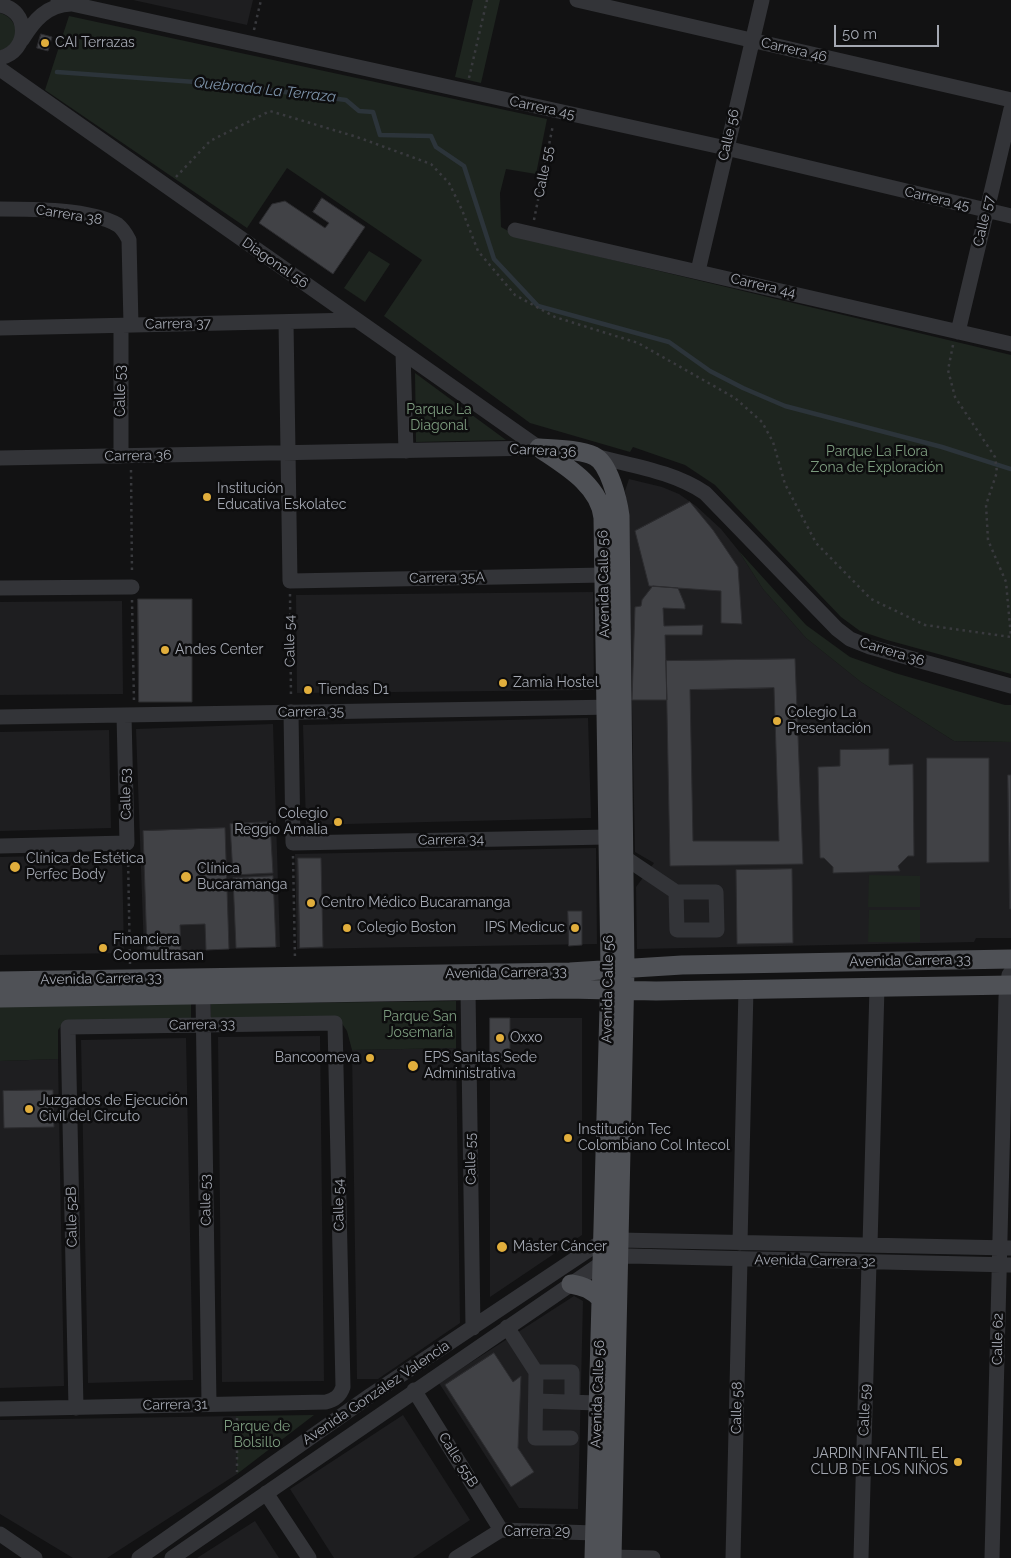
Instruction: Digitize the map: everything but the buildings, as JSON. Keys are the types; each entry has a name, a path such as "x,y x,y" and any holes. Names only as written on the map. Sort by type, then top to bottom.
{"main road":[{"name":"Carrera 36","path":"539,448 567,450 594,456"},
{"name":"Avenida Calle 56","path":"539,448 578,476 589,488 600,502 603,518 604,575 624,857 617,969 611,1251 612,1558"},
{"name":"Avenida Calle 56","path":"594,456 611,480 619,509 614,707 608,838 617,969"},
{"name":"Avenida Carrera 33","path":"0,981 570,972 682,965 1011,959"},
{"name":"Avenida Carrera 33","path":"0,998 568,989 617,991 746,990 1010,981"},
{"name":"Avenida Calle 56","path":"594,1558 601,1299 611,1251"},
{"path":"571,1284 586,1287 601,1299"}],"street":[{"path":"0,4 7,0"},
{"name":"Carrera 46","path":"577,0 1011,100"},
{"name":"Calle 56","path":"698,271 762,0"},
{"name":"Carrera 45","path":"11,51 46,10 65,2 726,148 1011,216"},
{"name":"Diagonal 56","path":"0,4 12,10 18,16 22,24 23,33 11,51 9,69 6,74 539,448"},
{"name":"Calle 57","path":"958,332 1011,109"},
{"name":"Carrera 38","path":"0,209 30,209 85,215 103,219 117,224 129,240"},
{"name":"Carrera 44","path":"515,230 1011,344"},
{"name":"Calle 53","path":"121,456 129,240"},
{"name":"Carrera 37","path":"0,328 356,320"},
{"path":"286,322 290,581"},
{"path":"403,353 406,451"},
{"name":"Carrera 36","path":"0,458 539,448"},
{"name":"Carrera 36","path":"594,456 676,477 705,492 837,629 850,639 870,647 1011,686"},
{"name":"Carrera 35A","path":"290,581 604,575"},
{"path":"0,588 132,587"},
{"name":"Carrera 35","path":"0,717 614,707"},
{"path":"291,712 293,843"},
{"name":"Calle 53","path":"124,715 127,843"},
{"name":"Carrera 34","path":"293,843 608,838"},
{"path":"0,846 127,843"},
{"path":"624,857 676,892"},
{"name":"Calle 62","path":"992,1558 1006,1248 1010,981"},
{"path":"870,1245 877,987"},
{"path":"740,1243 746,990"},
{"name":"Calle 55","path":"468,991 473,1328"},
{"name":"Calle 53","path":"203,995 209,1404"},
{"name":"Carrera 33","path":"68,1027 335,1023"},
{"name":"Calle 54","path":"335,1023 342,1387"},
{"name":"Calle 52B","path":"68,1027 76,1408"},
{"name":"Avenida Carrera 32","path":"611,1251 740,1243 1006,1248"},
{"name":"Avenida González Valencia","path":"139,1558 371,1395 590,1249 611,1251"},
{"name":"Avenida Carrera 32","path":"611,1251 740,1259 1005,1265"},
{"name":"Avenida González Valencia","path":"172,1558 571,1284 611,1251"},
{"name":"Calle 58","path":"733,1558 740,1259"},
{"name":"Calle 59","path":"861,1558 869,1262"},
{"path":"508,1327 536,1372 535,1438 571,1438"},
{"path":"536,1372 572,1372 572,1402"},
{"path":"342,1387 353,1395 371,1395"},
{"name":"Carrera 31","path":"0,1409 326,1402 335,1399 342,1387"},
{"name":"Calle 55B","path":"414,1390 501,1530"},
{"path":"536,1401 598,1403"},
{"path":"317,1402 324,1410 325,1416 320,1431"},
{"path":"266,1493 309,1558"},
{"name":"Carrera 29","path":"456,1558 501,1530 595,1533"},
{"path":"0,1534 35,1558"},
{"path":"612,1558 653,1558"}],"path":[{"path":"251,44 261,0"},
{"path":"466,91 487,0"},
{"path":"167,187 210,141 270,111 357,137 431,164 449,183 478,251 515,295 554,317 638,343 734,398 762,422 772,442 785,484 816,543 871,599 925,625 1011,637 1006,582 988,540 986,505 997,472 994,457 955,397 948,370 950,352 958,332"},
{"name":"Calle 55","path":"532,234 556,111"},
{"name":"Calle 54","path":"290,581 291,712"},
{"path":"127,843 130,964"},
{"path":"293,843 295,960"},
{"path":"236,1404 238,1489"}],"shaded area":[{"path":"133,0 253,0 247,25"},
{"name":"Colegio La Presentación","path":"629,479 662,487 679,494 696,506 721,529 738,550 763,589 806,638 861,682 954,741 1011,742 1011,938 976,938 974,942 637,949 636,887 654,863 635,852 628,511 625,491"},
{"path":"593,592 594,690 297,693 296,595"},
{"path":"122,601 123,694 0,695 0,602"},
{"path":"588,718 591,818 306,825 303,725"},
{"path":"273,724 280,947 144,952 136,729"},
{"path":"109,730 111,828 0,831 0,732"},
{"path":"596,848 597,944 297,949 295,854"},
{"path":"122,854 124,953 0,955 0,857"},
{"path":"490,1018 582,1018 582,1235 490,1297"},
{"path":"320,1036 324,1381 222,1382 218,1037"},
{"path":"186,1038 193,1380 88,1383 81,1040"},
{"path":"456,1048 460,1323 378,1379 357,1379 352,1050"},
{"path":"58,1059 64,1386 0,1388 0,1061"},
{"path":"574,1296 583,1301 578,1509 519,1508 439,1383"},
{"path":"403,1415 470,1520 413,1558 334,1558 290,1489"},
{"path":"236,1416 237,1474 107,1558 73,1558 0,1514 0,1420"},
{"path":"255,1521 279,1558 197,1558"}],"green space":[{"path":"473,0 500,0 481,83 455,77"},
{"path":"0,13 11,19 17,31 13,44 0,51"},
{"name":"Parque La Flora Zona de Exploración","path":"69,16 547,119 536,174 506,169 500,193 501,227 521,238 1011,355 1011,674 860,631 841,617 715,485 685,465 633,447 630,452 530,423 384,316 422,260 287,168 247,228 45,90"},
{"path":"369,251 390,264 365,302 344,288"},
{"name":"Parque La Diagonal","path":"415,373 506,440 416,442"},
{"path":"738,550 806,625 850,657 895,673 1005,705 1011,705 1011,742 954,741 861,682 806,638 763,589"},
{"path":"869,875 920,876 920,907 868,907"},
{"path":"869,910 920,910 920,942 868,942"},
{"name":"Parque San Josemaría","path":"456,1001 456,1048 352,1050 347,1031 339,1019 211,1018 211,1004"},
{"path":"191,1002 191,1019 64,1022 58,1030 58,1059 0,1061 0,1006"},
{"name":"Parque de Bolsillo","path":"314,1415 237,1474 236,1416"}],"waterway":[{"name":"Quebrada La Terraza","path":"57,72 223,84 346,100 359,111 373,112 380,135 431,136 436,147 464,166 494,259 538,306 669,342 710,371 785,406 942,447 1011,469"}],"place":[{"name":"CAI Terrazas","path":"45,43"},
{"name":"Institución Educativa Eskolatec","path":"207,497"},
{"name":"Andes Center","path":"165,650"},
{"name":"Zamia Hostel","path":"503,683"},
{"name":"Tiendas D1","path":"308,690"},
{"name":"Colegio La Presentación","path":"777,721"},
{"name":"Colegio Reggio Amalia","path":"338,822"},
{"name":"Clínica de Estética Perfec Body","path":"15,867"},
{"name":"Clínica Bucaramanga","path":"186,877"},
{"name":"Centro Médico Bucaramanga","path":"311,903"},
{"name":"Colegio Boston","path":"347,928"},
{"name":"IPS Medicuc","path":"575,928"},
{"name":"Financiera Coomultrasan","path":"103,948"},
{"name":"Oxxo","path":"500,1038"},
{"name":"Bancoomeva","path":"370,1058"},
{"name":"EPS Sanitas Sede Administrativa","path":"413,1066"},
{"name":"Juzgados de Ejecución Civil del Circuto","path":"29,1109"},
{"name":"Institución Tec Colombiano Col Intecol","path":"568,1138"},
{"name":"Máster Cáncer","path":"502,1247"},
{"name":"JARDIN INFANTIL EL CLUB DE LOS NIÑOS","path":"958,1462"}]}
